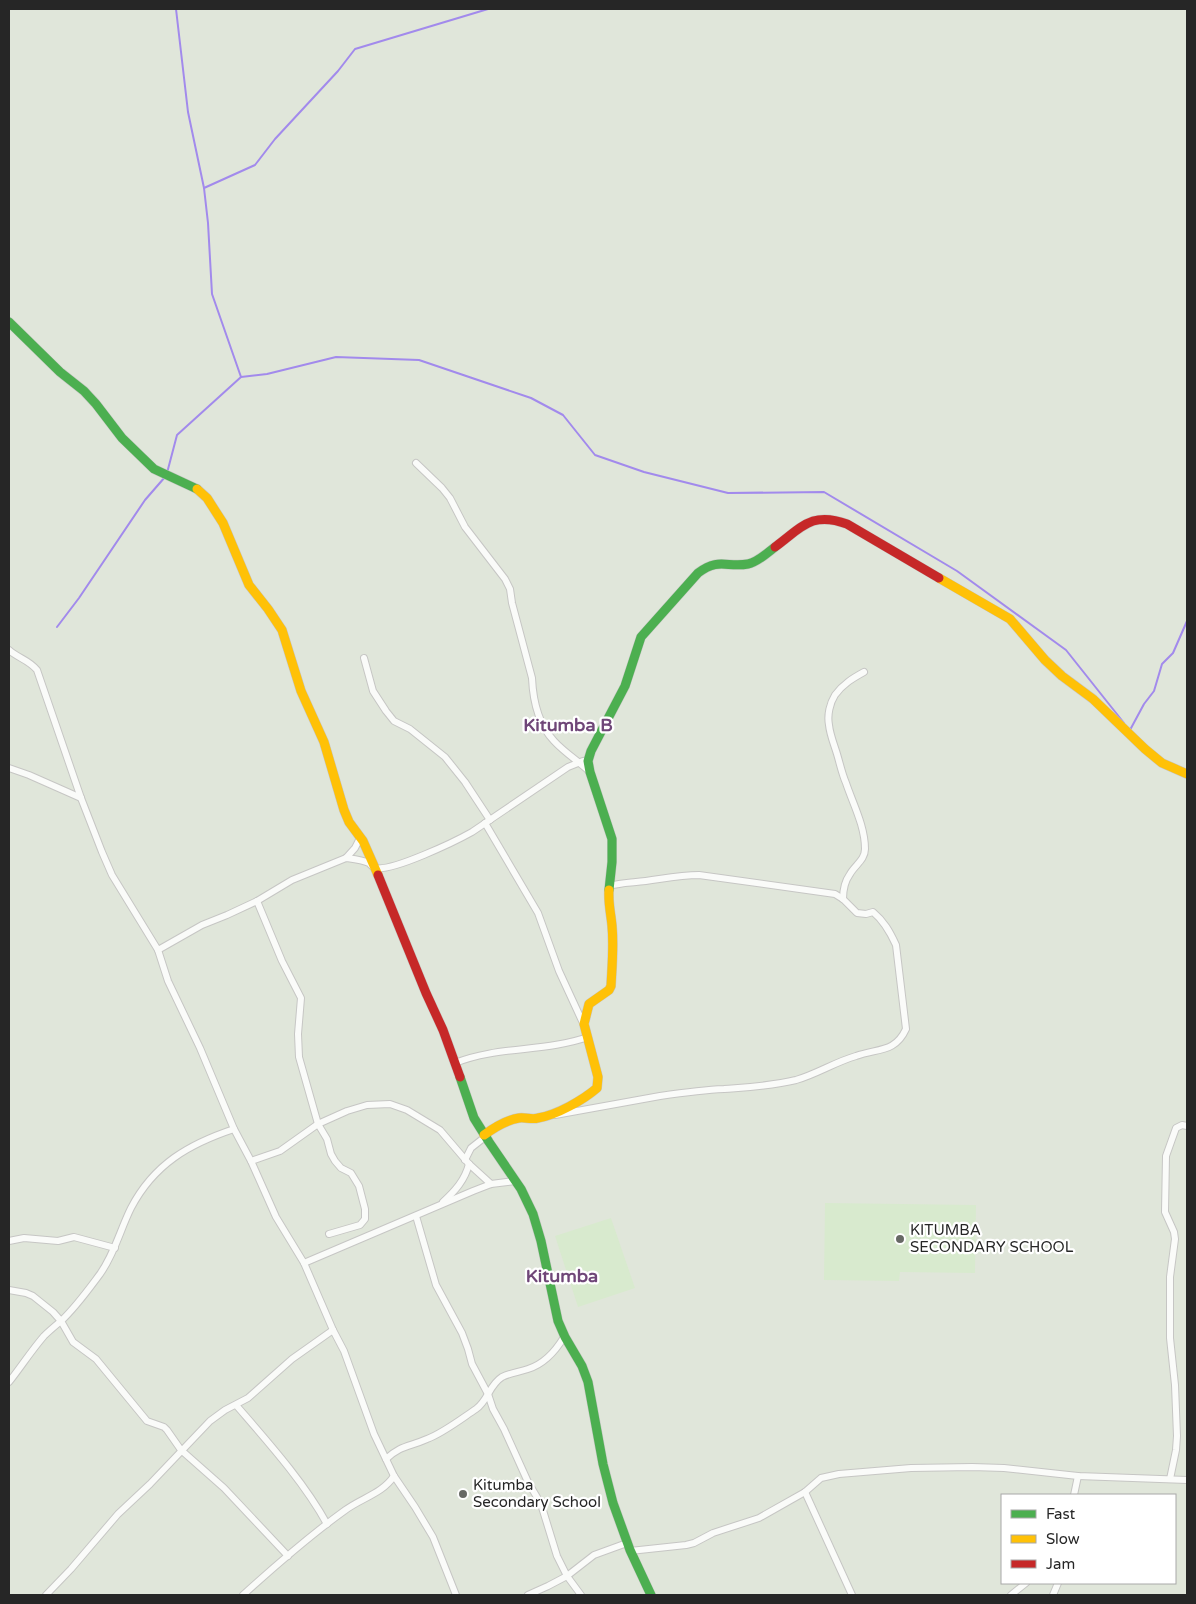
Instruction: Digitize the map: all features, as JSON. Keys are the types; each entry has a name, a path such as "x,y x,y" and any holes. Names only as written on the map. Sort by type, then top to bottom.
{"street":[{"path":"9,322 60,372 84,391 122,438 146,462 154,469 199,490 207,498 223,523 249,585 282,630 301,691 324,742 344,810 375,868 443,1030 474,1118 484,1136 524,1192 537,1225 555,1309 564,1338 587,1379 605,1474 628,1547 650,1595"},
{"path":"416,463 450,498 465,527 505,580 510,589 532,678 532,690 536,709 541,721 554,741 590,772"},
{"path":"346,858 363,861 375,868 408,862 457,841 568,767 589,756 624,686 641,637 698,573 713,564 748,564 758,560 808,522 825,517 847,524 1010,620 1045,660 1062,676 1093,699 1145,749 1162,762 1187,774"},
{"path":"9,650 33,664 37,670 81,798 112,874 158,950 168,981 200,1048 234,1129 251,1161 276,1217 304,1264 350,1364 372,1428 386,1459 394,1476 433,1537 456,1595"},
{"path":"364,658 373,692 386,711 394,720 410,729 445,757 465,782 538,913 559,971 584,1024 598,1077 596,1088 589,1095 551,1116"},
{"path":"843,899 846,882 850,873 865,854 865,847 859,817 831,737 828,717 835,696 846,683 864,672"},
{"path":"584,1024 584,1016 589,1004 609,990 611,986 613,958 612,927 608,900 612,862 612,839 590,772 589,756"},
{"path":"9,768 29,774 81,798"},
{"path":"158,950 202,925 227,916 257,901 292,880 346,858 355,848 360,838"},
{"path":"439,1206 465,1176 467,1162 473,1146 495,1127 508,1121 520,1118 536,1119 659,1096 768,1086 821,1072 855,1056 890,1048 902,1038 906,1029 896,945 892,935 880,918 873,912 866,914 857,913 835,894 698,874 623,882 609,886"},
{"path":"257,901 282,961 301,998 298,1034 299,1057 318,1124 327,1139 328,1147 335,1160 341,1168 354,1176 361,1192 365,1219 360,1225 329,1234"},
{"path":"455,1063 474,1056 563,1044 588,1037"},
{"path":"251,1161 280,1150 318,1124 347,1111 367,1105 390,1104 407,1110 436,1127 449,1139 467,1162 491,1184"},
{"path":"1170,1479 1177,1436 1170,1328 1170,1277 1175,1239 1165,1212 1166,1156 1176,1128 1178,1126 1187,1126"},
{"path":"9,1382 34,1348 74,1307 101,1272 115,1248 130,1210 148,1184 172,1158 193,1145 234,1129"},
{"path":"304,1264 473,1191 491,1184 515,1181"},
{"path":"416,1216 436,1286 462,1334 472,1364 488,1394 528,1482 541,1504 554,1548 567,1576 581,1595"},
{"path":"9,1241 24,1238 58,1241 74,1237 115,1248"},
{"path":"9,1290 26,1293 41,1301 61,1321 73,1342 96,1359 147,1421 164,1427 182,1450 224,1488 288,1556"},
{"path":"46,1595 118,1514 150,1484 210,1421 254,1393 292,1359 333,1330"},
{"path":"386,1459 400,1448 436,1435 480,1406 496,1382 501,1378 539,1364 551,1356 564,1338"},
{"path":"236,1405 277,1452 327,1524"},
{"path":"528,1595 567,1576 594,1554 628,1547 686,1545 706,1536 759,1518 804,1492 826,1476 868,1471 972,1467 1004,1468 1078,1476 1187,1480"},
{"path":"243,1595 327,1524 353,1504 382,1489 394,1476"},
{"path":"1074,1494 1078,1476"},
{"path":"804,1492 852,1595"},
{"path":"1011,1595 1025,1584"}],"shaded area":[{"name":"KITUMBA SECONDARY SCHOOL","path":"825,1203 976,1205 975,1273 900,1272 899,1281 824,1280"},
{"path":"611,1218 635,1288 578,1307 555,1236"}],"waterway":[{"path":"176,9 188,112 204,188"},
{"path":"488,9 355,49 338,71 275,139 255,165 204,188 212,294 241,377 267,374 336,357 419,360 531,398 563,415 595,455 644,472 728,493 824,492 957,571 1066,650 1124,723"},
{"path":"167,473 177,435 241,377"},
{"path":"57,627 79,598 145,500 165,477"},
{"path":"1130,730 1144,704 1154,691 1162,664 1173,653 1187,621"}],"traffic: fast":[{"path":"9,322 60,372 84,391 122,438 154,469 197,489"},
{"path":"609,890 612,839 588,761 591,751 625,686 641,637 698,573 705,568 718,564 741,565 752,563 775,547"},
{"path":"460,1077 474,1118 521,1189 533,1214 541,1241 558,1321 582,1366 588,1382 603,1464 613,1503 630,1550 651,1595"}],"traffic: slow":[{"path":"197,489 207,498 223,523 249,585 282,630 301,691 324,742 344,810 349,822 363,841 378,875"},
{"path":"939,578 1010,619 1045,660 1062,676 1093,699 1145,749 1162,763 1187,774"},
{"path":"484,1135 510,1120 521,1118 536,1119 553,1114 577,1102 597,1088 598,1077 584,1024 589,1004 609,990 611,986 613,941 609,890"}],"traffic: jam":[{"path":"775,547 808,523 816,520 835,520 847,524 939,578"},
{"path":"378,875 443,1030 460,1077"}],"place":[{"name":"KITUMBA SECONDARY SCHOOL","path":"900,1239"},
{"name":"Kitumba Secondary School","path":"463,1494"}],"district":[{"name":"Kitumba B","path":"568,725"},
{"name":"Kitumba","path":"562,1276"}]}
